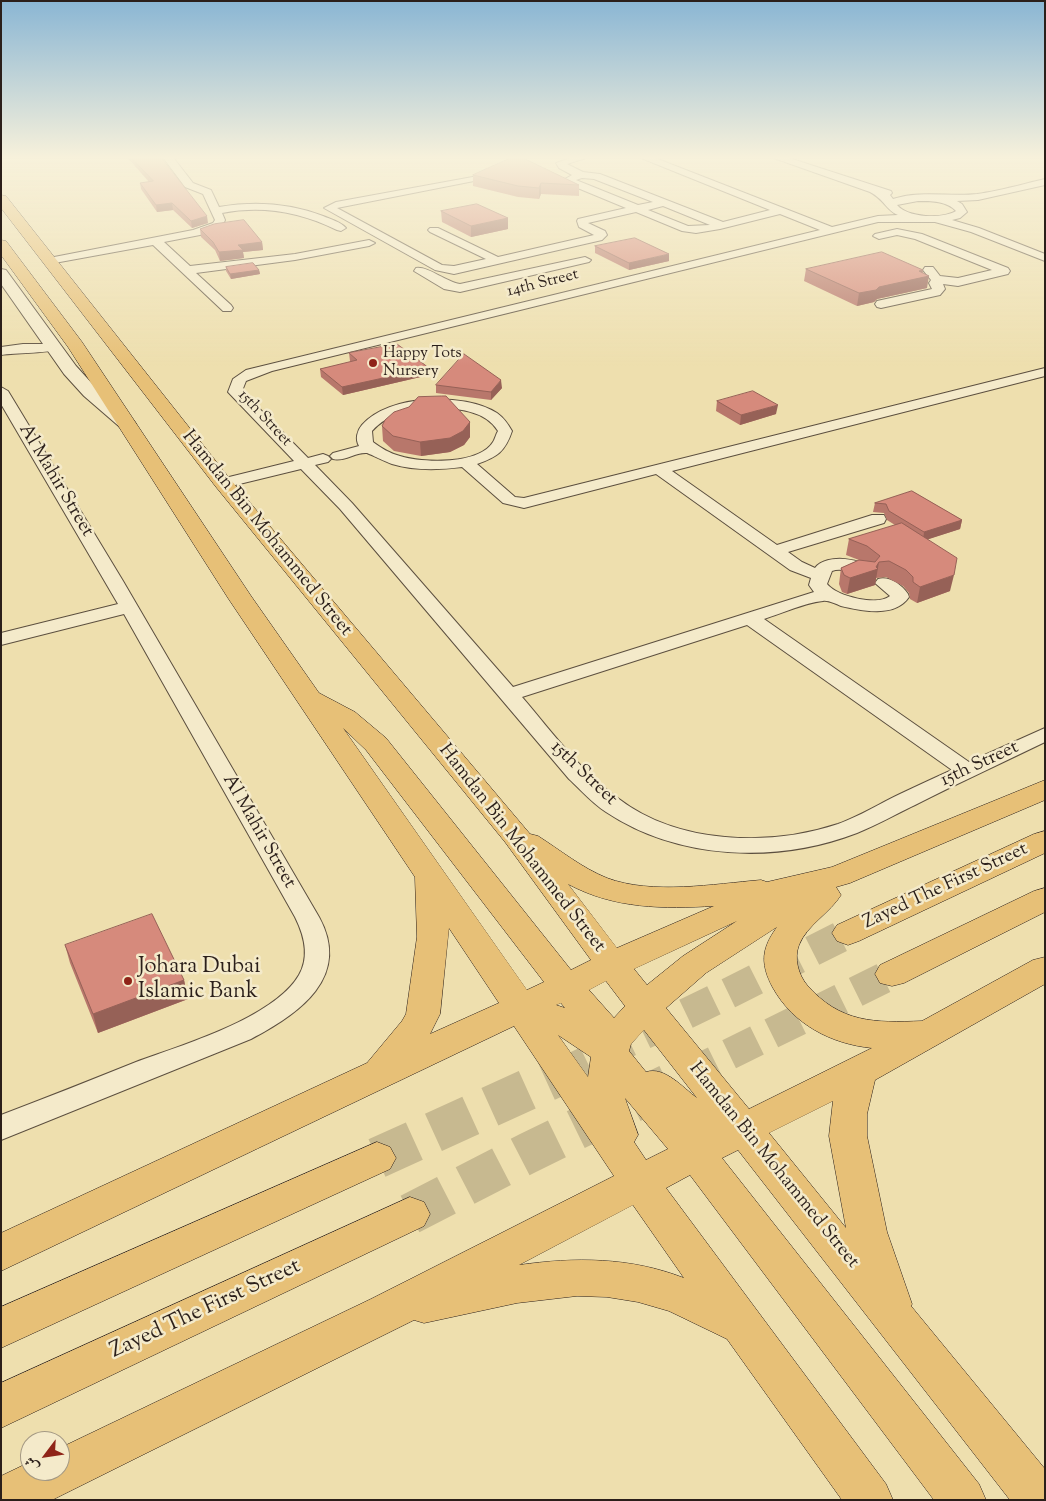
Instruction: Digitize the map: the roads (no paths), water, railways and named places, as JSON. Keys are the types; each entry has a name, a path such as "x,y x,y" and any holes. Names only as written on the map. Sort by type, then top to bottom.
{"main road":[{"name":"Hamdan Bin Mohammed Street","path":"22,226 223,483 515,835 612,966 1040,1500"},
{"path":"1,244 76,346 240,598 640,1182 742,1326 870,1500"},
{"path":"308,698 344,715 364,730 376,744 963,1500"},
{"path":"640,1182 609,1108 605,1089 606,1072 612,1048 644,1006 719,947 839,876 1045,789"},
{"path":"515,835 587,880 613,891 666,896 780,889 839,876"},
{"name":"Zayed The First Street","path":"848,933 1045,841"},
{"path":"376,1075 415,1030 423,1014 434,937 430,874"},
{"path":"839,876 788,935 781,950 781,966 787,983 815,1014 835,1026 858,1033 882,1036 930,1034"},
{"path":"1,1253 376,1075 780,889"},
{"path":"892,974 1045,899"},
{"path":"2,1500 386,1313 743,1129 860,1071 1045,969"},
{"path":"521,1008 552,1016 612,1048 672,1101 694,1116 717,1124 743,1129"},
{"path":"860,1071 853,1092 848,1136 868,1232 896,1320"},
{"path":"1,1328 378,1158"},
{"name":"Zayed The First Street","path":"1,1406 410,1214"},
{"path":"386,1313 516,1283 562,1277 605,1277 635,1282 672,1292 742,1326"}],"street":[{"path":"49,261 156,241 215,226"},
{"path":"337,226 386,253"},
{"path":"360,226 442,269 459,270 598,238 602,235 585,226"},
{"path":"678,226 686,229 702,229 715,226"},
{"path":"820,226 830,230"},
{"name":"14th Street","path":"246,375 267,368 847,226"},
{"path":"961,226 1045,258"},
{"path":"984,226 1045,250"},
{"path":"434,230 498,261"},
{"path":"879,236 893,232 908,233 934,241 970,257 1004,271 961,281 940,280 933,277 932,265 970,257 1000,251"},
{"path":"953,232 1045,268"},
{"path":"156,241 227,308"},
{"path":"188,270 295,257 369,243"},
{"path":"412,267 448,286 460,288 585,260"},
{"path":"881,304 936,292 938,288 935,283 940,280"},
{"path":"4,281 70,370 90,392 126,424"},
{"path":"7,350 43,333"},
{"path":"7,350 54,348"},
{"path":"465,462 509,500 520,503 1045,372"},
{"name":"15th Street","path":"246,375 235,386 235,392 322,460 346,506 578,774 614,806 636,819 662,830 686,837 726,844 755,846 799,842 842,830 1045,734"},
{"name":"Al Mahir Street","path":"1,391 129,607 307,917 316,936 318,954 312,973 302,991 285,1007 263,1022 1,1128"},
{"path":"417,405 457,405 490,415 502,425 504,431 501,443 496,448 482,456 465,462 438,465 410,464 386,458 369,448 363,437 368,425 383,414 417,405"},
{"path":"322,460 369,448"},
{"name":"15th Street","path":"223,483 322,460"},
{"path":"660,468 802,569 823,585 834,599 850,603 883,606 895,603 900,597 899,594 884,583"},
{"path":"775,551 878,518"},
{"path":"823,585 824,568 838,564 854,566 866,572"},
{"path":"509,695 750,618 823,585"},
{"path":"1,639 129,607"},
{"path":"750,618 967,771"}],"tunnel":[{"path":"559,1075 848,933"},
{"path":"687,1075 892,974"},
{"path":"377,1158 562,1074"},
{"path":"410,1214 528,1153 690,1074"}],"place":[{"name":"Happy Tots Nursery","path":"373,363"},
{"name":"Johara Dubai Islamic Bank","path":"128,981"}]}
